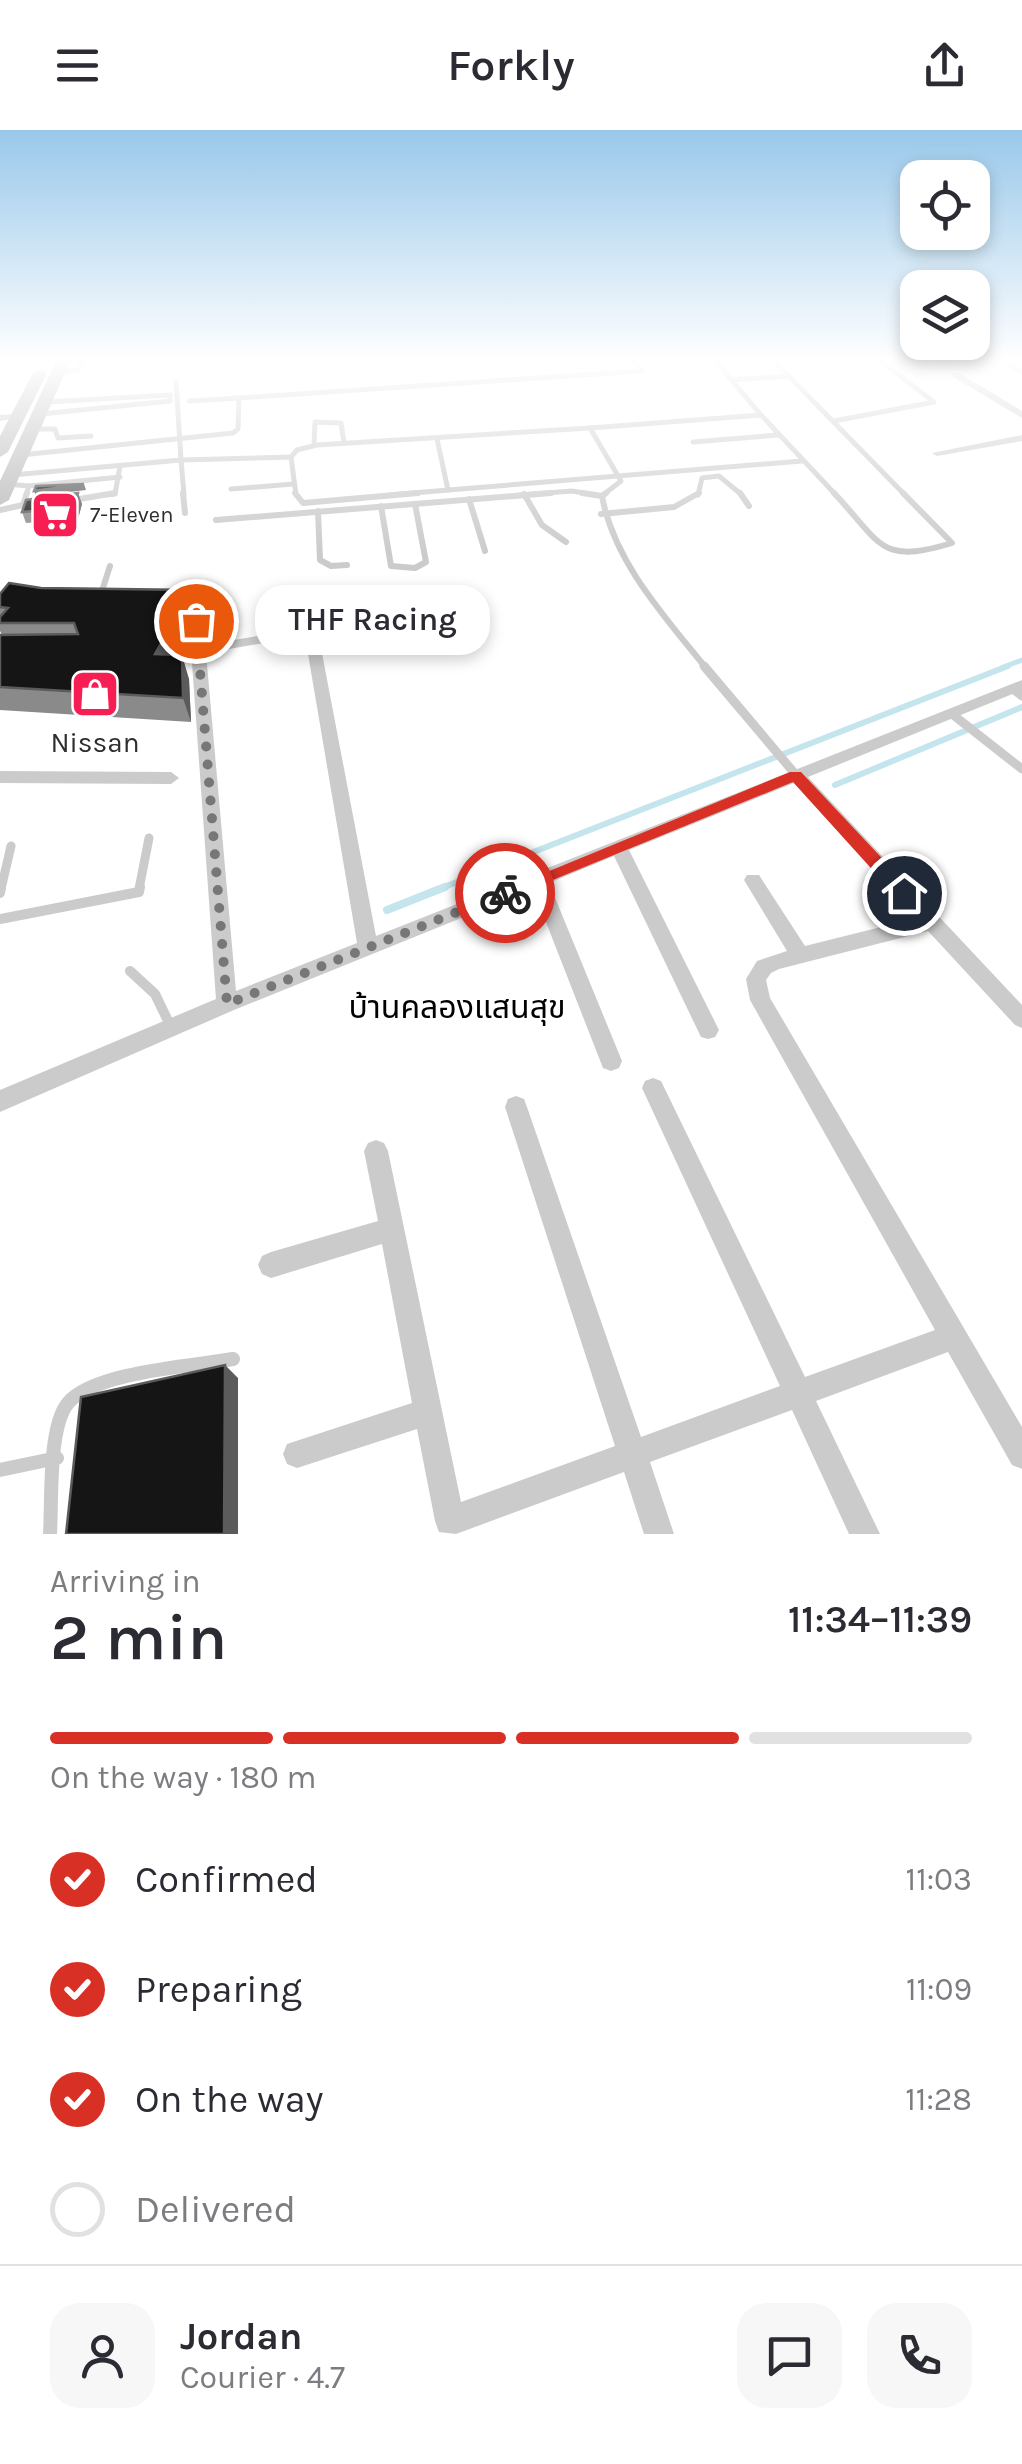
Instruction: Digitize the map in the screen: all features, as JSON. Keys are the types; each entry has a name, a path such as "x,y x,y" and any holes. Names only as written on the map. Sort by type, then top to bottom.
{"main road":[{"path":"0,452 7,425"},
{"path":"0,500 36,425"}],"street":[{"path":"936,453 1022,438"},
{"path":"196,621 227,1004"},
{"path":"199,650 275,637"},
{"path":"314,648 368,948"},
{"path":"0,1101 227,1004 1019,690"},
{"path":"796,776 1022,1019"},
{"path":"0,778 171,778"},
{"path":"619,848 708,1030"},
{"path":"538,879 611,1061"},
{"path":"753,880 801,956"},
{"path":"932,922 764,967 756,979 760,1000 1022,1455"},
{"path":"653,1088 865,1534"},
{"path":"516,1106 659,1534"},
{"path":"376,1150 388,1230 451,1527 953,1337"},
{"path":"272,1265 388,1230"},
{"path":"297,1454 427,1412"}],"lane":[{"path":"51,425 58,438 90,436"},
{"path":"180,425 186,513"},
{"path":"21,456 182,440 237,431 237,425"},
{"path":"314,446 315,425"},
{"path":"342,425 344,443"},
{"path":"636,425 314,446 296,450 292,456 293,484 296,499 304,503 802,461"},
{"path":"769,425 893,553 916,556 952,542 837,425"},
{"path":"590,428 619,478 620,484 602,496"},
{"path":"693,442 778,435"},
{"path":"437,438 448,490"},
{"path":"10,479 182,460 292,456"},
{"path":"56,502 111,496 118,491 120,466"},
{"path":"601,514 682,506 698,497 702,478 717,474 730,479 749,506"},
{"path":"10,479 29,486 120,478"},
{"path":"231,488 293,484"},
{"path":"23,506 29,486"},
{"path":"216,520 582,490 602,496"},
{"path":"524,494 542,525 566,542"},
{"path":"602,496 601,514 634,573 796,776"},
{"path":"469,499 485,551"},
{"path":"0,510 40,504"},
{"path":"381,506 391,566 402,569 426,562 415,504"},
{"path":"318,512 320,560 331,566 347,565"},
{"path":"91,600 105,591 110,566"},
{"path":"952,714 1022,769"},
{"path":"0,919 139,892 148,838"},
{"path":"0,893 12,846"},
{"path":"130,971 155,994 172,1027"},
{"path":"50,1534 67,1404 88,1388 234,1360"},
{"path":"0,1470 57,1458"}],"building":[{"path":"84,484 34,491 36,486"},
{"path":"78,493 74,508 22,512 26,500"},
{"path":"9,583 41,588 191,590 178,598 179,611 155,654 182,655 183,698 0,687 0,635 78,634 74,623 0,623 8,608 0,607 0,594"},
{"path":"225,1365 224,1534 66,1534 81,1397"}],"waterway":[{"path":"1001,668 1022,660"},
{"path":"439,889 1008,666"},
{"path":"835,785 1022,707"},
{"path":"387,910 445,887"}],"way so far":[{"path":"196,621 227,1004 505,893"}],"place":[{"name":"7-Eleven","path":"55,515"},
{"name":"THF Racing","path":"196,621"},
{"name":"Nissan","path":"95,694"}],"district":[{"name":"บ้านคลองแสนสุข","path":"457,1007"}],"route":[{"path":"505,893 796,776 904,893"}]}
